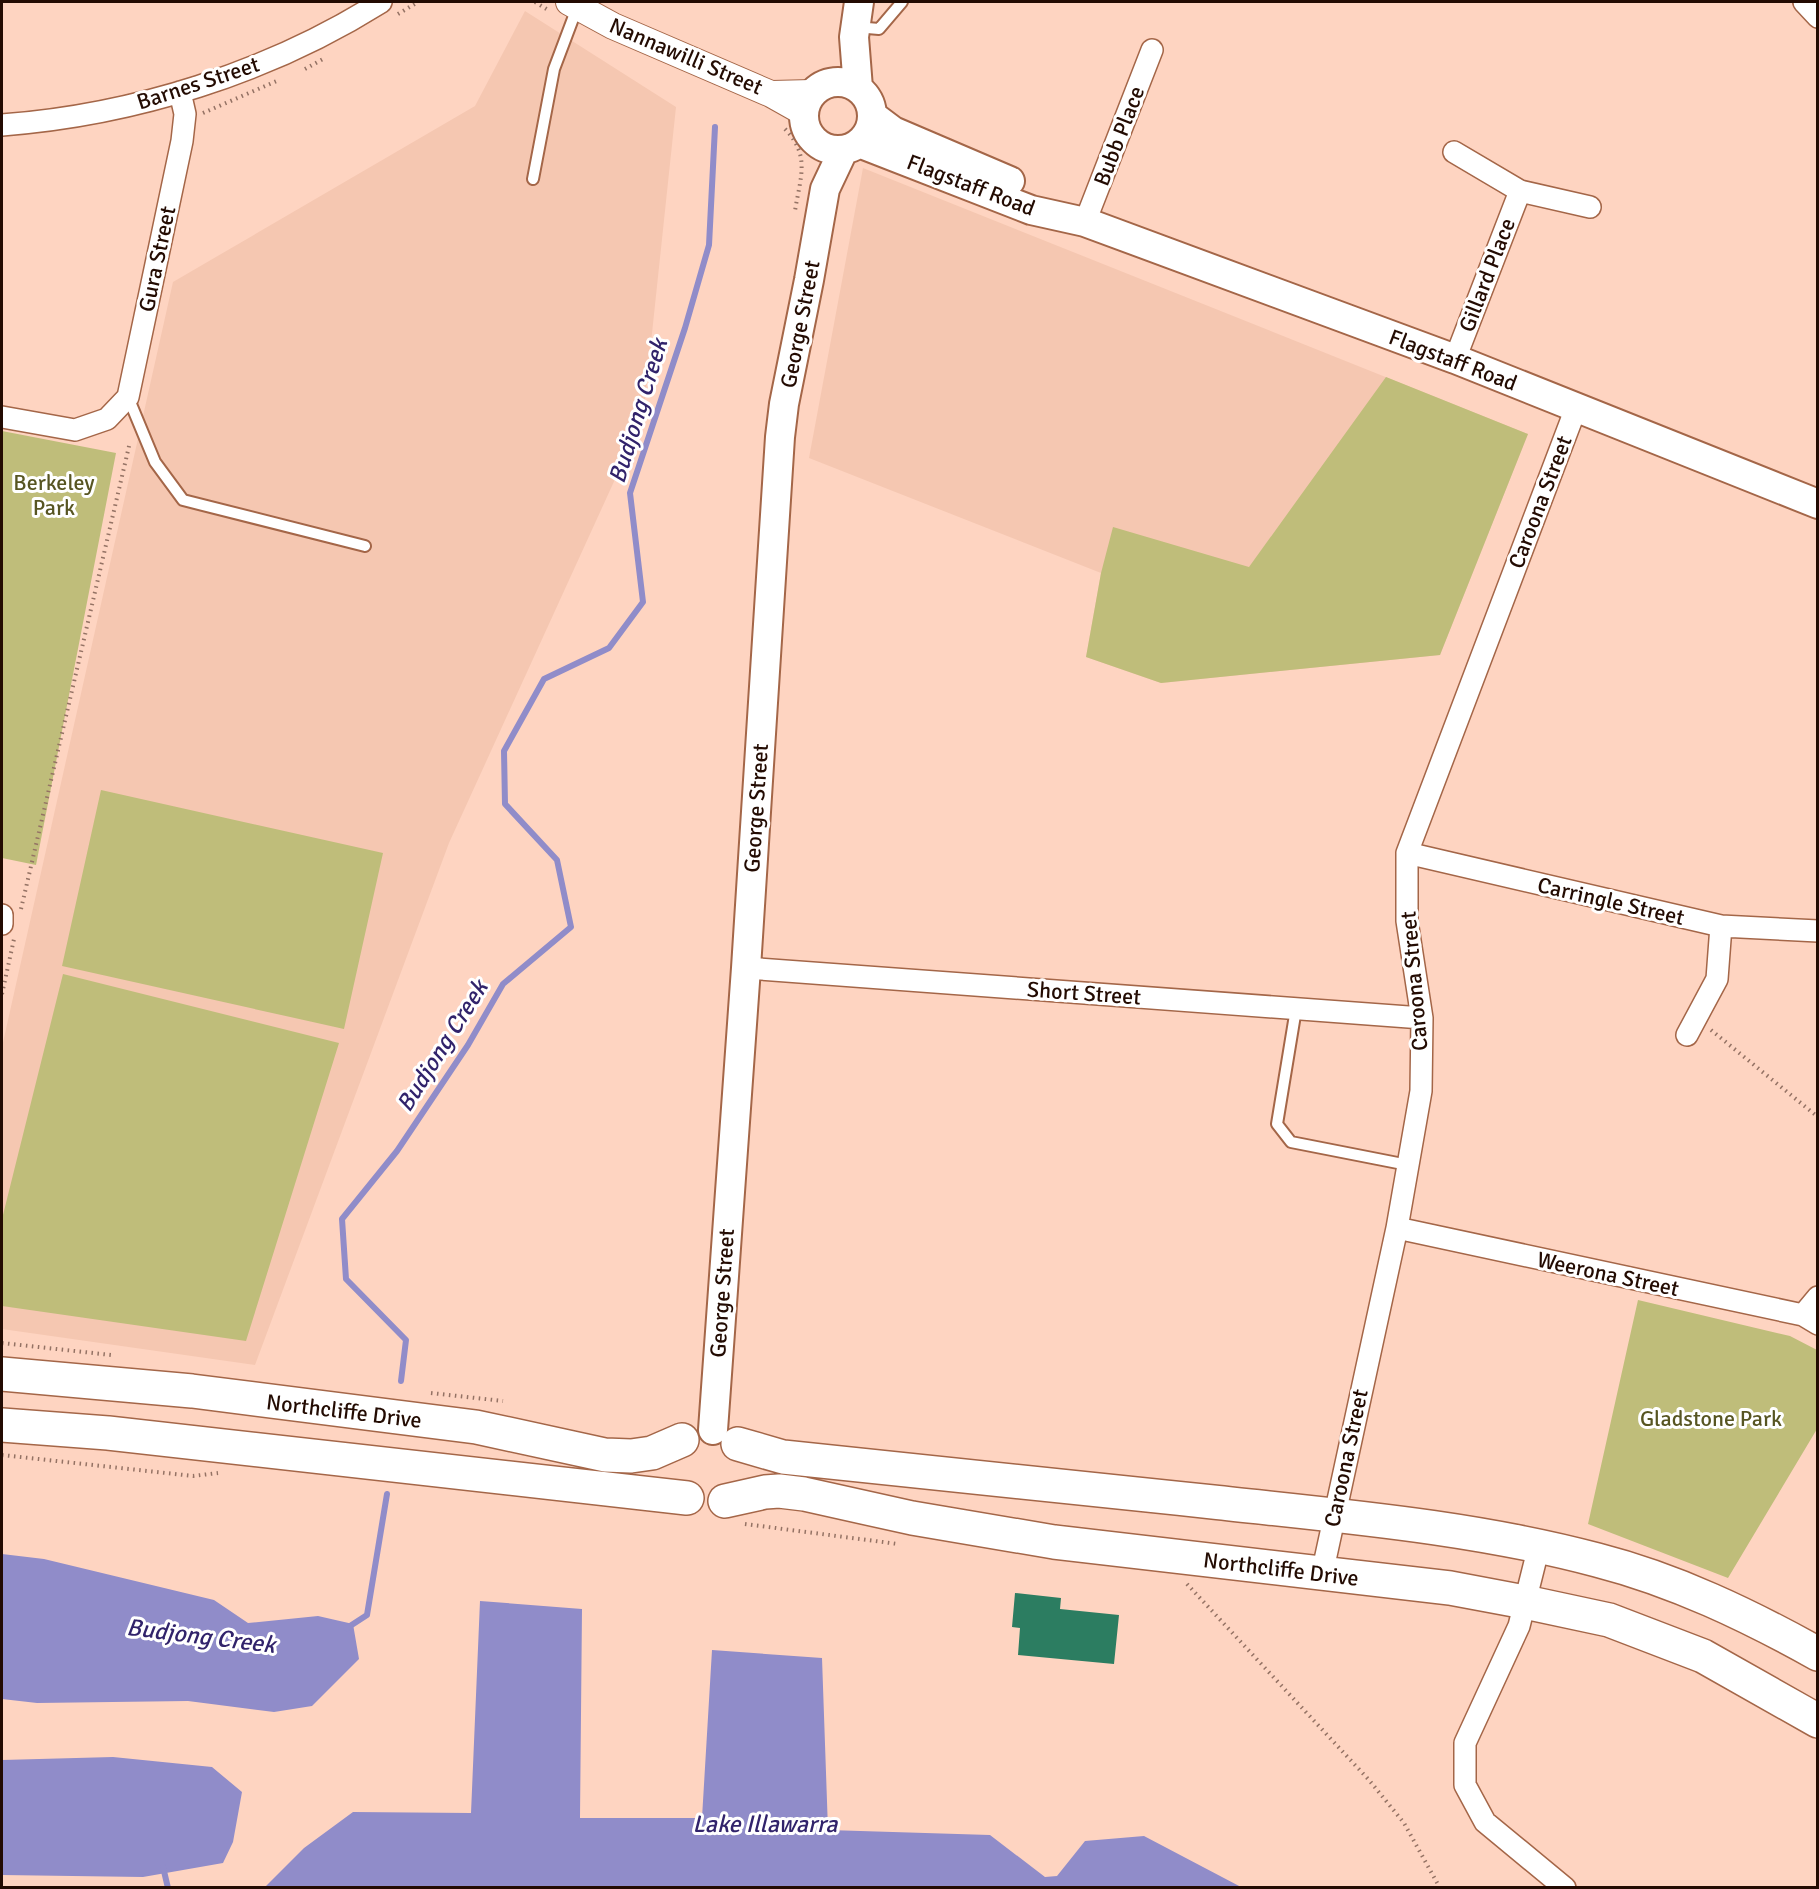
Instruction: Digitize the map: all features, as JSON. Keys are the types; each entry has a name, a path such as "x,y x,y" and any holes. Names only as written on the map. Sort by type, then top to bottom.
{"main road":[{"path":"840,146 806,130 856,22"},
{"path":"818,100 866,96 873,116"},
{"name":"Flagstaff Road","path":"873,116 893,131 1037,193 1085,222"},
{"name":"George Street","path":"725,1437 746,968 780,437 784,404 825,189 840,146 869,131 873,116"},
{"name":"Flagstaff Road","path":"840,146 1031,210 1085,222 1455,359 1818,504"},
{"name":"Northcliffe Drive","path":"2,1374 192,1391 476,1428 605,1455 632,1456 652,1453 682,1440"},
{"name":"Northcliffe Drive","path":"2,1425 108,1433 687,1498"},
{"path":"725,1437 743,1454 746,1464 745,1476 734,1495 733,1512 715,1504 704,1504 687,1498 679,1490 671,1470 672,1459 682,1440 691,1434 702,1430 725,1437 783,1457 1333,1515 1539,1546 1599,1560 1644,1574 1725,1606 1818,1654"},
{"name":"Northcliffe Drive","path":"733,1512 765,1492 787,1492 912,1518 1054,1542 1450,1588 1525,1602 1609,1620 1702,1656 1818,1721"}],"street":[{"name":"Barnes Street","path":"2,126 49,122 99,113 180,92 257,66 346,23 381,2"},
{"path":"1804,2 1818,16"},
{"name":"Nannawilli Street","path":"573,11 771,94 818,100"},
{"name":"Bubb Place","path":"1085,222 1152,51"},
{"name":"Gura Street","path":"128,397 182,141 185,114 180,92"},
{"name":"Gillard Place","path":"1454,153 1520,191 1590,207"},
{"name":"Gillard Place","path":"1455,359 1520,191"},
{"path":"2,417 75,430 107,419 128,397"},
{"name":"Caroona Street","path":"1322,1574 1397,1228 1421,1091 1422,1018 1407,921 1407,853 1576,408"},
{"name":"Carringle Street","path":"1407,853 1721,926 1818,931"},
{"path":"2,915 2,924"},
{"path":"1692,1026 1717,979 1721,926"},
{"name":"Short Street","path":"746,968 1422,1018"},
{"name":"Weerona Street","path":"1397,1228 1810,1320"},
{"path":"1810,1320 1818,1297"},
{"path":"1539,1546 1519,1626 1465,1743 1465,1785 1485,1822 1565,1887"}],"lane":[{"path":"856,22 879,29 902,2"},
{"path":"532,179 554,69 573,11"},
{"path":"128,397 155,462 183,500 365,546"},
{"path":"1296,1009 1277,1124 1291,1142 1408,1165"}],"path":[{"path":"534,2 573,11"},
{"path":"793,221 802,162 800,149 794,138 818,100"},
{"path":"1692,1026 1818,1117"},
{"path":"733,1512 904,1544"},
{"path":"1177,1579 1187,1584 1369,1780 1404,1823 1440,1887"}],"shaded area":[{"path":"525,11 676,107 643,418 449,843 255,1365 2,1329 2,1047 173,282 475,106"},
{"path":"863,168 1528,434 1440,655 1161,683 1086,657 1101,573 809,458"}],"green space":[{"path":"1386,377 1528,434 1440,655 1161,683 1086,657 1101,573 1113,527 1249,567"},
{"name":"Berkeley Park","path":"2,431 116,453 36,865 2,858"},
{"path":"101,790 383,853 344,1029 62,966"},
{"path":"63,974 339,1043 246,1341 2,1306 2,1219"},
{"name":"Gladstone Park","path":"1638,1300 1790,1336 1817,1350 1817,1429 1728,1578 1588,1524"}],"water":[{"path":"2,1554 44,1559 214,1600 248,1623 318,1616 353,1624 359,1659 312,1706 274,1712 188,1701 37,1703 2,1699"},
{"name":"Lake Illawarra","path":"480,1601 582,1609 580,1818 702,1818 712,1650 822,1658 828,1830 990,1835 1045,1877 1057,1876 1085,1841 1144,1836 1241,1887 265,1887 304,1848 353,1812 471,1813"},
{"path":"113,1757 212,1767 242,1792 233,1842 223,1863 143,1877 2,1875 2,1760"}],"building":[{"path":"1015,1593 1061,1598 1060,1609 1119,1615 1114,1664 1018,1655 1020,1628 1012,1627"}],"waterway":[{"name":"Budjong Creek","path":"401,1381 406,1340 346,1279 342,1219 397,1151 468,1045 503,984 571,927 557,860 505,804 504,751 544,679 609,648 643,602 630,493 685,328 709,245 715,127"},
{"name":"Budjong Creek","path":"347,1628 367,1615 387,1494"},
{"name":"Budjong Creek","path":"163,1867 168,1888"}]}
